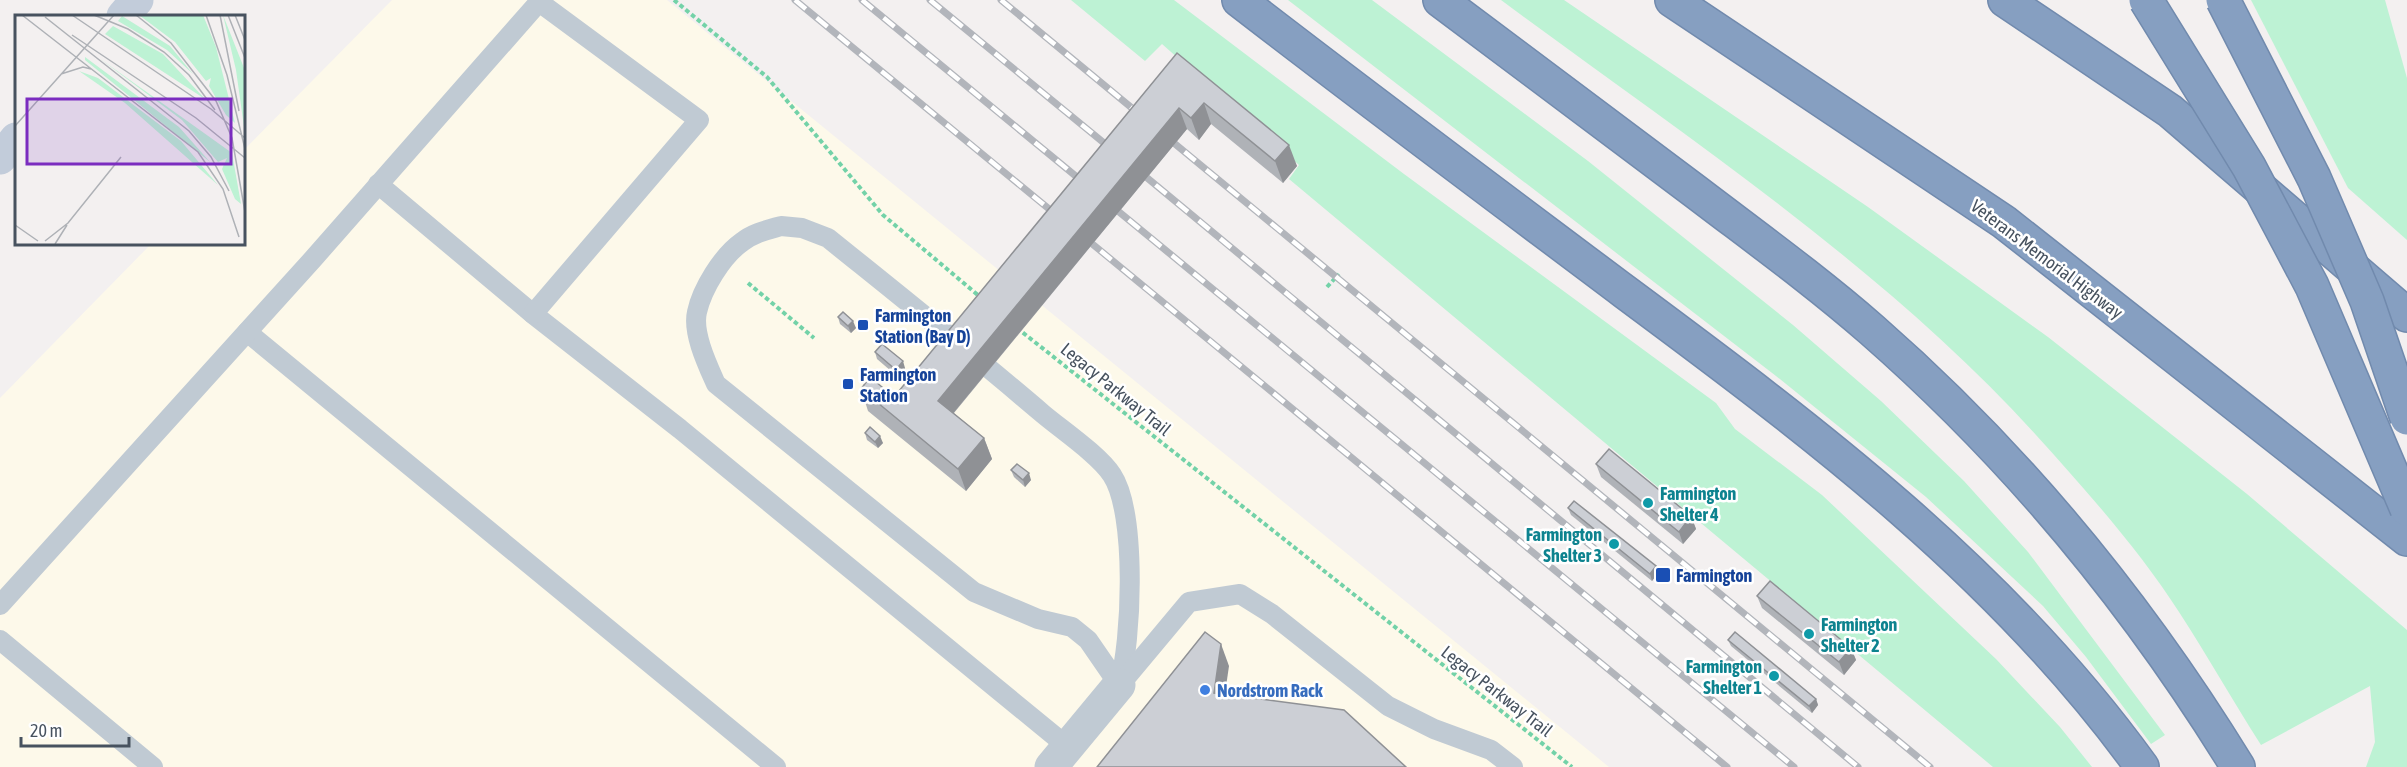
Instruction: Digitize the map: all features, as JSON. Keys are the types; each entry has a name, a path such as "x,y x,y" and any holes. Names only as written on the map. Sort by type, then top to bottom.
{"highway":[{"path":"1239,0 1377,107 1770,399 1864,476 1966,566 2018,617 2070,676 2142,767"},
{"path":"1440,0 1824,289 1922,375 2013,466 2098,566 2179,675 2238,767"},
{"name":"Veterans Memorial Highway","path":"1672,0 2004,222 2407,539"},
{"path":"2005,0 2170,111 2407,315"},
{"path":"2146,0 2243,158 2312,286 2407,509"},
{"path":"2223,0 2314,178 2367,301 2407,418"}],"main road":[{"path":"124,15 137,0"},
{"path":"0,158 15,140"}],"street":[{"path":"1060,757 1119,685"}],"lane":[{"path":"0,605 248,332 539,2 699,120 533,314"},
{"path":"378,184 533,314 680,429 1060,757"},
{"path":"781,226 802,228 828,237 1028,401 1111,474 1120,493 1130,565 1127,661 1119,685 1088,640 1072,627 1038,619 974,592 716,384 701,350 696,314 712,280 741,242 759,232 781,226"},
{"path":"248,332 776,767"},
{"path":"1119,685 1189,602 1240,594 1272,614 1388,706 1434,729 1491,750 1513,767"},
{"path":"0,640 153,767"}],"path":[{"path":"674,0 767,77 883,215 987,302"},
{"path":"1328,287 1339,274"},
{"path":"748,283 814,339"},
{"name":"Legacy Parkway Trail","path":"1013,324 1572,767"}],"shaded area":[{"path":"392,0 667,0 1609,767 0,767 0,398 151,244 244,244 244,150"}],"green space":[{"path":"1071,0 1174,0 1404,174 1716,403 1735,429 1822,495 1996,659 2060,727 2092,767 1993,767 1289,179 1299,165 1162,44 1145,61"},
{"path":"1288,0 1372,0 1588,161 1793,325 1881,401 1964,481 2028,552 2165,735 2151,744 2086,657 2043,606 1926,497 1776,376"},
{"path":"1501,0 1564,0 1868,207 2048,337 2247,494 2407,630 2407,767 2366,767 2375,742 2370,686 2261,745 2189,628 2147,566 2074,477 1977,374 1914,315 1780,205"},
{"path":"2251,0 2385,0 2407,78 2407,240 2348,188"}],"building":[{"path":"1177,53 1289,145 1275,161 1204,103 1191,118 1179,108 938,401 984,438 958,469 861,389 870,377 894,397"},
{"path":"843,312 853,321 848,326 838,317"},
{"path":"882,344 903,361 896,370 875,352"},
{"path":"870,427 880,436 875,442 865,433"},
{"path":"1609,449 1691,516 1679,532 1596,464"},
{"path":"1017,464 1029,473 1023,480 1011,470"},
{"path":"1574,501 1656,566 1650,574 1568,508"},
{"path":"1770,581 1851,648 1839,662 1757,596"},
{"name":"Nordstrom Rack","path":"1205,632 1221,644 1214,693 1344,710 1406,767 1097,767"},
{"name":"Farmington Shelter 1","path":"1735,632 1816,699 1809,706 1728,640"}],"railway":[{"path":"795,0 1060,218"},
{"path":"862,0 1089,187"},
{"path":"930,0 1115,152"},
{"path":"1001,0 1144,118"},
{"path":"1163,134 1930,767"},
{"path":"1134,167 1858,767"},
{"path":"1107,202 1794,767"},
{"path":"1079,233 1727,767"}],"place":[{"name":"Farmington Station (Bay D)","path":"863,325"},
{"name":"Farmington Station","path":"848,384"},
{"name":"Farmington Shelter 4","path":"1648,503"},
{"name":"Farmington Shelter 3","path":"1614,544"},
{"name":"Farmington","path":"1663,575"},
{"name":"Farmington Shelter 2","path":"1809,634"},
{"name":"Farmington Shelter 1","path":"1774,676"},
{"name":"Nordstrom Rack","path":"1205,690"}]}
